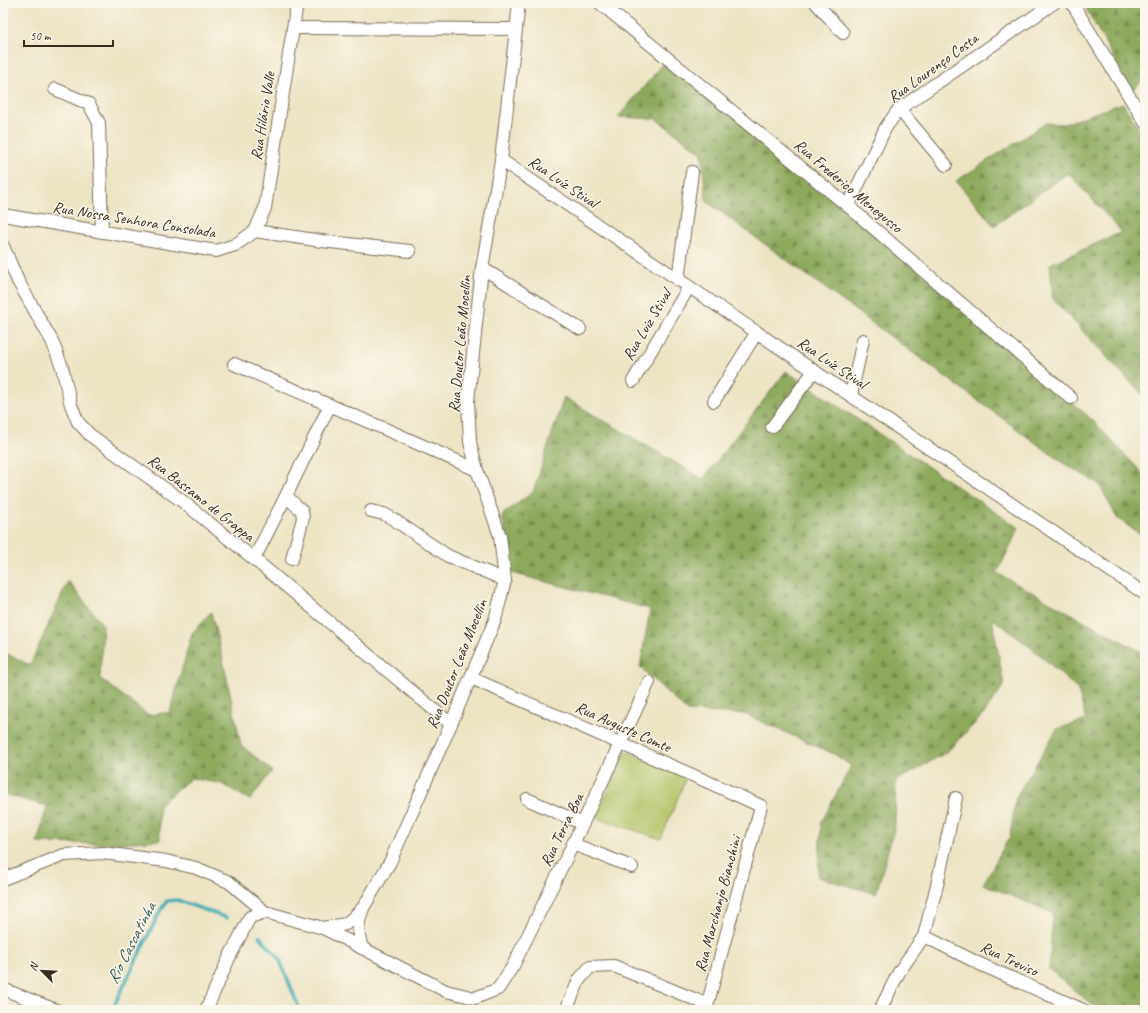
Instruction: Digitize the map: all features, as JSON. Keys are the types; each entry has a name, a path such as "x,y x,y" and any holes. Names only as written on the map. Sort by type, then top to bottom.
{"street":[{"name":"Rua Hilário Valle","path":"255,231 265,208 297,3"},
{"name":"Rua Doutor Leão Mocellin","path":"265,912 323,928 346,924 363,908 390,862 495,620 505,580 500,536 477,470 470,442 468,401 482,268 501,160 519,3"},
{"name":"Rua Frederico Menegusso","path":"600,3 848,206 1071,398"},
{"path":"816,3 843,34"},
{"name":"Rua Lourenço Costa","path":"848,206 886,127 898,109 1054,3"},
{"path":"1072,3 1145,122"},
{"path":"293,28 515,28"},
{"path":"55,89 88,104 99,123 102,232"},
{"path":"898,109 946,165"},
{"name":"Rua Luíz Stival","path":"501,160 1145,594"},
{"name":"Rua Luiz Stival","path":"678,280 692,172"},
{"name":"Rua Nossa Senhora Consolada","path":"3,215 216,251 235,245 255,231"},
{"path":"255,231 322,241 410,251"},
{"name":"Rua Bassamo de Grappa","path":"3,246 18,281 52,341 62,366 71,406 78,422 90,435 182,501 254,559 451,724"},
{"path":"482,268 580,328"},
{"name":"Rua Luiz Stival","path":"634,380 689,286"},
{"path":"714,401 757,332"},
{"path":"851,396 864,340"},
{"path":"234,364 477,470"},
{"path":"772,426 814,371"},
{"path":"254,559 330,405"},
{"path":"286,496 302,511 302,518 292,559"},
{"path":"371,511 384,514 393,519 448,556 505,580"},
{"name":"Rua Auguste Comte","path":"471,678 761,806"},
{"name":"Rua Terra Boa","path":"362,948 446,991 475,998 498,989 513,966 583,824 621,744 648,682"},
{"path":"880,1010 899,972 924,936 956,798"},
{"path":"527,799 583,824"},
{"name":"Rua Marchanjo Bianchini","path":"706,1007 736,902 761,806"},
{"path":"573,844 632,867"},
{"path":"3,879 64,855 103,853 158,860 196,868 229,882 265,912 250,918 229,958 206,1010"},
{"path":"362,948 358,934 358,921 363,908"},
{"path":"323,928 362,948"},
{"name":"Rua Treviso","path":"924,936 982,965 1083,1010"},
{"path":"566,1010 578,980 590,967 614,966 706,1007"},
{"path":"3,989 56,1010"}],"green space":[{"path":"1083,3 1145,3 1145,78 1132,91"},
{"path":"664,63 751,130 1022,357 1092,420 1145,476 1145,538 1117,518 1099,484 1063,463 706,201 702,153 656,119 618,117"},
{"path":"1123,103 1145,139 1145,397 1053,299 1050,264 1122,232 1068,173 994,226 956,181 1046,123 1064,124"},
{"path":"786,371 1019,528 997,573 1145,654 1145,1010 1098,1010 1049,969 1053,913 983,884 1010,836 1016,797 1057,729 1086,720 1078,690 1039,654 992,618 1004,685 984,714 947,752 896,781 895,826 876,894 818,877 821,823 851,766 836,755 744,714 687,711 640,667 650,609 512,573 502,515 533,492 564,397 703,479"},
{"path":"68,581 103,625 100,678 148,715 170,712 192,633 211,612 224,664 241,745 272,771 250,800 222,784 191,778 159,805 160,840 110,844 37,843 47,806 3,794 3,652 30,665"},
{"path":"626,751 686,778 661,839 596,818"}],"waterway":[{"name":"Rio Cascatinha","path":"112,1010 160,911 167,901 177,900 227,918"},
{"name":"Rio Cascatinha","path":"259,936 279,958 300,1010"}]}
